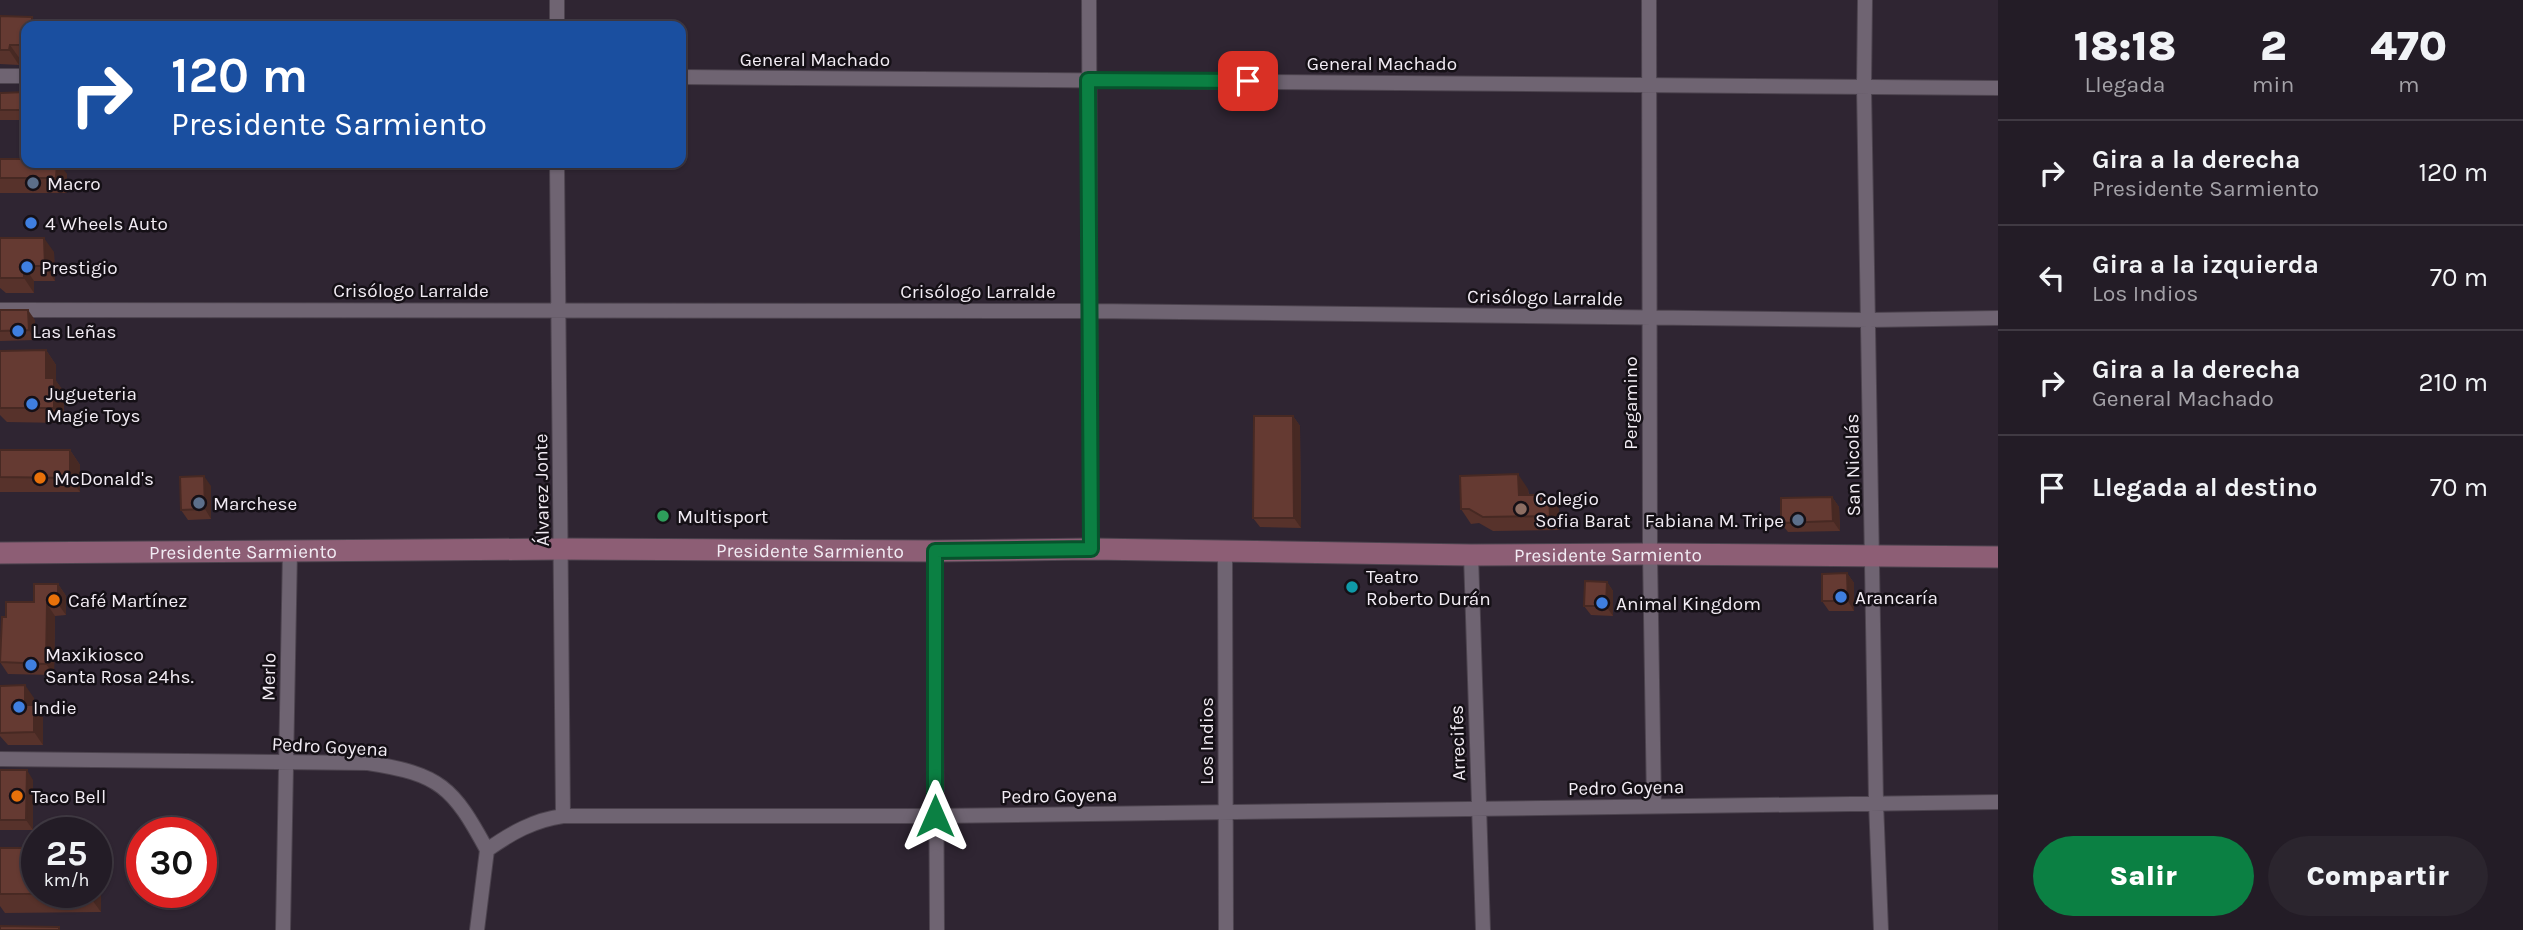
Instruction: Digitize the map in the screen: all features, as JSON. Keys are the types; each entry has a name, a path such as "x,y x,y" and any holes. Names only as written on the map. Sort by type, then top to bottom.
{"main road":[{"name":"Presidente Sarmiento","path":"0,553 1091,549 1471,555 1998,557"}],"street":[{"path":"557,0 557,21"},
{"path":"1089,0 1091,549"},
{"name":"Pergamino","path":"1649,0 1650,554 1654,805"},
{"name":"San Nicolás","path":"1865,0 1864,88 1876,802 1881,930"},
{"path":"0,76 21,76"},
{"name":"General Machado","path":"686,77 1998,88"},
{"name":"Álvarez Jonte","path":"557,168 563,816"},
{"name":"Crisólogo Larralde","path":"0,310 1090,311 1869,320 1998,318"},
{"name":"Merlo","path":"283,930 290,550"},
{"path":"935,551 937,930"},
{"name":"Los Indios","path":"1225,551 1226,930"},
{"name":"Arrecifes","path":"1471,555 1483,930"},
{"name":"Pedro Goyena","path":"0,760 368,763 411,771 436,781 453,797 473,824 487,850 521,828 547,818 563,816 935,816 1998,802"},
{"path":"477,930 487,850"}],"building":[{"path":"0,16 32,17 32,21 21,21 21,45 10,45 9,50 0,50"},
{"path":"21,92 21,110 0,110 0,93"},
{"path":"0,159 21,159 21,168 57,168 56,178 0,178"},
{"path":"0,238 44,238 45,266 24,266 24,278 0,278"},
{"path":"0,310 28,310 29,330 0,331"},
{"path":"46,350 46,378 54,378 54,408 0,408 0,351"},
{"path":"1254,416 1293,416 1294,518 1253,518"},
{"path":"0,450 70,450 70,478 0,477"},
{"path":"1518,474 1519,495 1549,495 1550,516 1483,517 1469,509 1461,509 1460,476"},
{"path":"204,476 205,509 181,510 180,477"},
{"path":"1832,497 1833,521 1781,523 1781,498"},
{"path":"1847,573 1848,601 1822,601 1822,574"},
{"path":"1585,581 1607,582 1606,606 1584,606"},
{"path":"34,584 58,584 58,604 47,604 46,664 0,662 2,617 6,617 6,602 34,602"},
{"path":"25,685 25,705 34,705 34,732 0,733 0,686"},
{"path":"0,770 27,770 26,817 21,817 21,820 0,820"},
{"path":"0,848 21,848 21,894 0,894"},
{"path":"0,926 59,927 59,930 0,930"}],"place":[{"name":"Macro","path":"33,183"},
{"name":"4 Wheels Auto","path":"31,223"},
{"name":"Prestigio","path":"27,267"},
{"name":"Las Leñas","path":"18,331"},
{"name":"Jugueteria Magie Toys","path":"32,404"},
{"name":"McDonald's","path":"40,478"},
{"name":"Marchese","path":"199,503"},
{"name":"Colegio Sofia Barat","path":"1521,509"},
{"name":"Multisport","path":"663,516"},
{"name":"Fabiana M. Tripe","path":"1798,520"},
{"name":"Teatro Roberto Durán","path":"1352,587"},
{"name":"Arancaría","path":"1841,597"},
{"name":"Café Martínez","path":"54,600"},
{"name":"Animal Kingdom","path":"1602,603"},
{"name":"Maxikiosco Santa Rosa 24hs.","path":"31,665"},
{"name":"Indie","path":"19,707"},
{"name":"Taco Bell","path":"17,796"}],"route":[{"path":"935,816 935,551 1091,549 1088,80 1248,81"}]}
